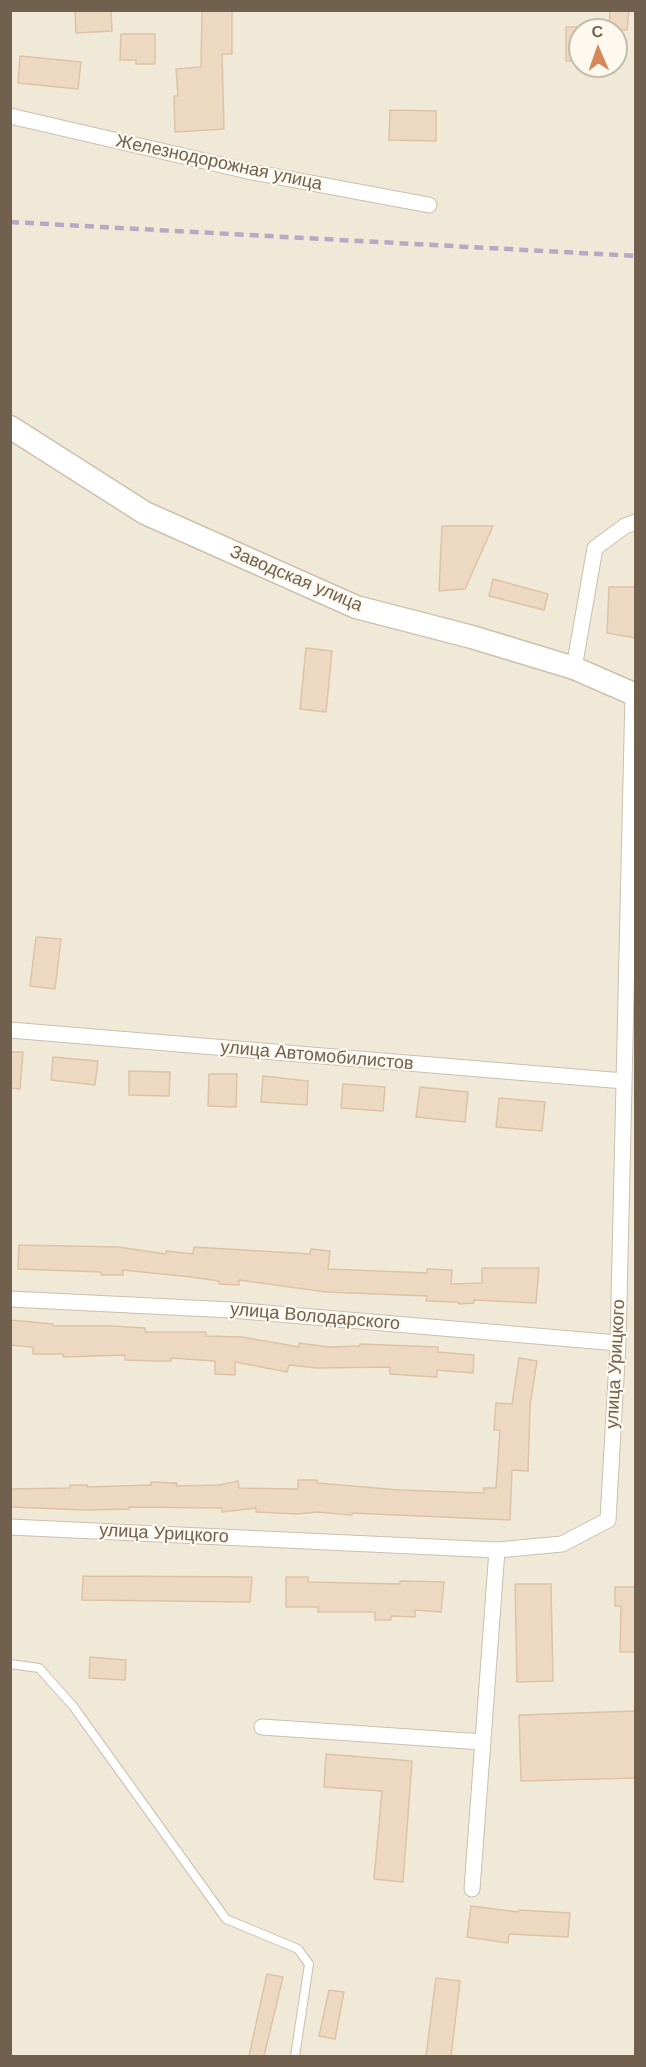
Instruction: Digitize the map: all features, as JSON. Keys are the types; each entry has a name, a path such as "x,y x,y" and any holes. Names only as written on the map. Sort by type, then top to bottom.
{"main road":[{"name":"Заводская улица","path":"10,427 145,513 356,607 472,637 574,668 634,695"}],"street":[{"name":"Железнодорожная улица","path":"10,116 252,172 429,206"},
{"path":"574,668 595,548 625,526 636,522"},
{"name":"улица Урицкого","path":"10,1527 497,1550 562,1544 608,1520 618,1343 634,695"},
{"name":"улица Автомобилистов","path":"10,1030 624,1082"},
{"name":"улица Володарского","path":"10,1299 231,1310 618,1343"},
{"path":"472,1889 497,1550"},
{"path":"262,1727 483,1742"}],"lane":[{"path":"10,1664 39,1668 73,1706 226,1919 298,1949 309,1964 295,2056"}],"shaded area":[{"path":"11,11 635,11 635,2056 11,2056"}],"building":[{"path":"75,10 111,10 112,31 76,33"},
{"path":"202,10 232,10 232,54 222,54 224,129 175,132 174,96 178,96 176,69 201,67"},
{"path":"610,10 629,10 628,20 628,18 610,18"},
{"path":"566,27 568,27 568,61 566,61"},
{"path":"121,34 155,34 155,64 136,64 136,60 120,60"},
{"path":"20,56 81,62 78,89 18,83"},
{"path":"390,110 436,111 436,141 389,140"},
{"path":"442,526 493,526 465,589 439,591"},
{"path":"493,579 548,594 544,610 489,596"},
{"path":"609,587 636,587 636,638 607,633"},
{"path":"306,648 332,651 326,712 300,709"},
{"path":"36,937 61,939 55,989 30,986"},
{"path":"10,1052 23,1052 20,1089 10,1088"},
{"path":"53,1057 98,1061 95,1085 51,1080"},
{"path":"129,1071 170,1072 169,1096 129,1095"},
{"path":"209,1074 237,1074 236,1107 208,1106"},
{"path":"263,1076 308,1081 307,1105 261,1102"},
{"path":"343,1084 385,1087 383,1111 341,1108"},
{"path":"420,1087 468,1092 465,1122 416,1117"},
{"path":"499,1098 545,1102 542,1131 496,1127"},
{"path":"19,1245 118,1247 166,1254 166,1251 193,1254 194,1247 310,1254 311,1249 330,1251 328,1269 427,1273 427,1269 452,1270 451,1284 482,1283 482,1268 539,1268 536,1303 474,1300 474,1303 459,1304 458,1302 426,1301 427,1296 326,1292 239,1280 239,1285 219,1284 219,1281 123,1270 123,1275 101,1275 101,1272 18,1269"},
{"path":"10,1320 53,1324 53,1326 145,1328 145,1332 206,1332 206,1336 242,1337 299,1347 299,1343 329,1347 360,1346 360,1344 438,1347 438,1352 474,1355 473,1373 437,1370 437,1377 390,1374 390,1367 317,1368 289,1365 287,1372 235,1362 235,1375 215,1374 215,1361 171,1358 171,1361 125,1360 125,1355 63,1357 63,1354 33,1354 33,1347 10,1345"},
{"path":"519,1358 537,1361 530,1405 528,1471 512,1470 510,1520 317,1512 298,1514 256,1512 256,1508 222,1512 222,1508 129,1507 129,1509 86,1510 10,1507 10,1489 70,1488 70,1485 87,1485 87,1487 151,1485 151,1482 177,1483 176,1486 220,1485 238,1481 239,1488 298,1489 298,1480 317,1480 317,1483 399,1490 484,1493 484,1488 496,1488 500,1430 494,1430 496,1403 512,1404"},
{"path":"83,1576 252,1577 250,1602 82,1600"},
{"path":"286,1577 308,1577 308,1582 400,1584 400,1581 444,1582 441,1612 415,1610 415,1617 391,1616 391,1620 375,1620 375,1612 318,1612 318,1607 286,1607"},
{"path":"515,1584 551,1584 553,1681 517,1682"},
{"path":"615,1587 636,1587 636,1652 620,1652 621,1606 615,1606"},
{"path":"90,1657 126,1660 125,1680 89,1678"},
{"path":"636,1711 636,1778 521,1781 519,1715"},
{"path":"326,1754 412,1761 403,1882 374,1879 382,1791 324,1787"},
{"path":"471,1906 518,1912 519,1910 570,1913 568,1937 509,1934 508,1943 467,1937"},
{"path":"267,1974 283,1977 264,2056 249,2056"},
{"path":"436,1978 460,1981 451,2056 426,2056"},
{"path":"329,1990 344,1992 335,2039 319,2036"}],"railway":[{"path":"10,222 636,256"}]}
